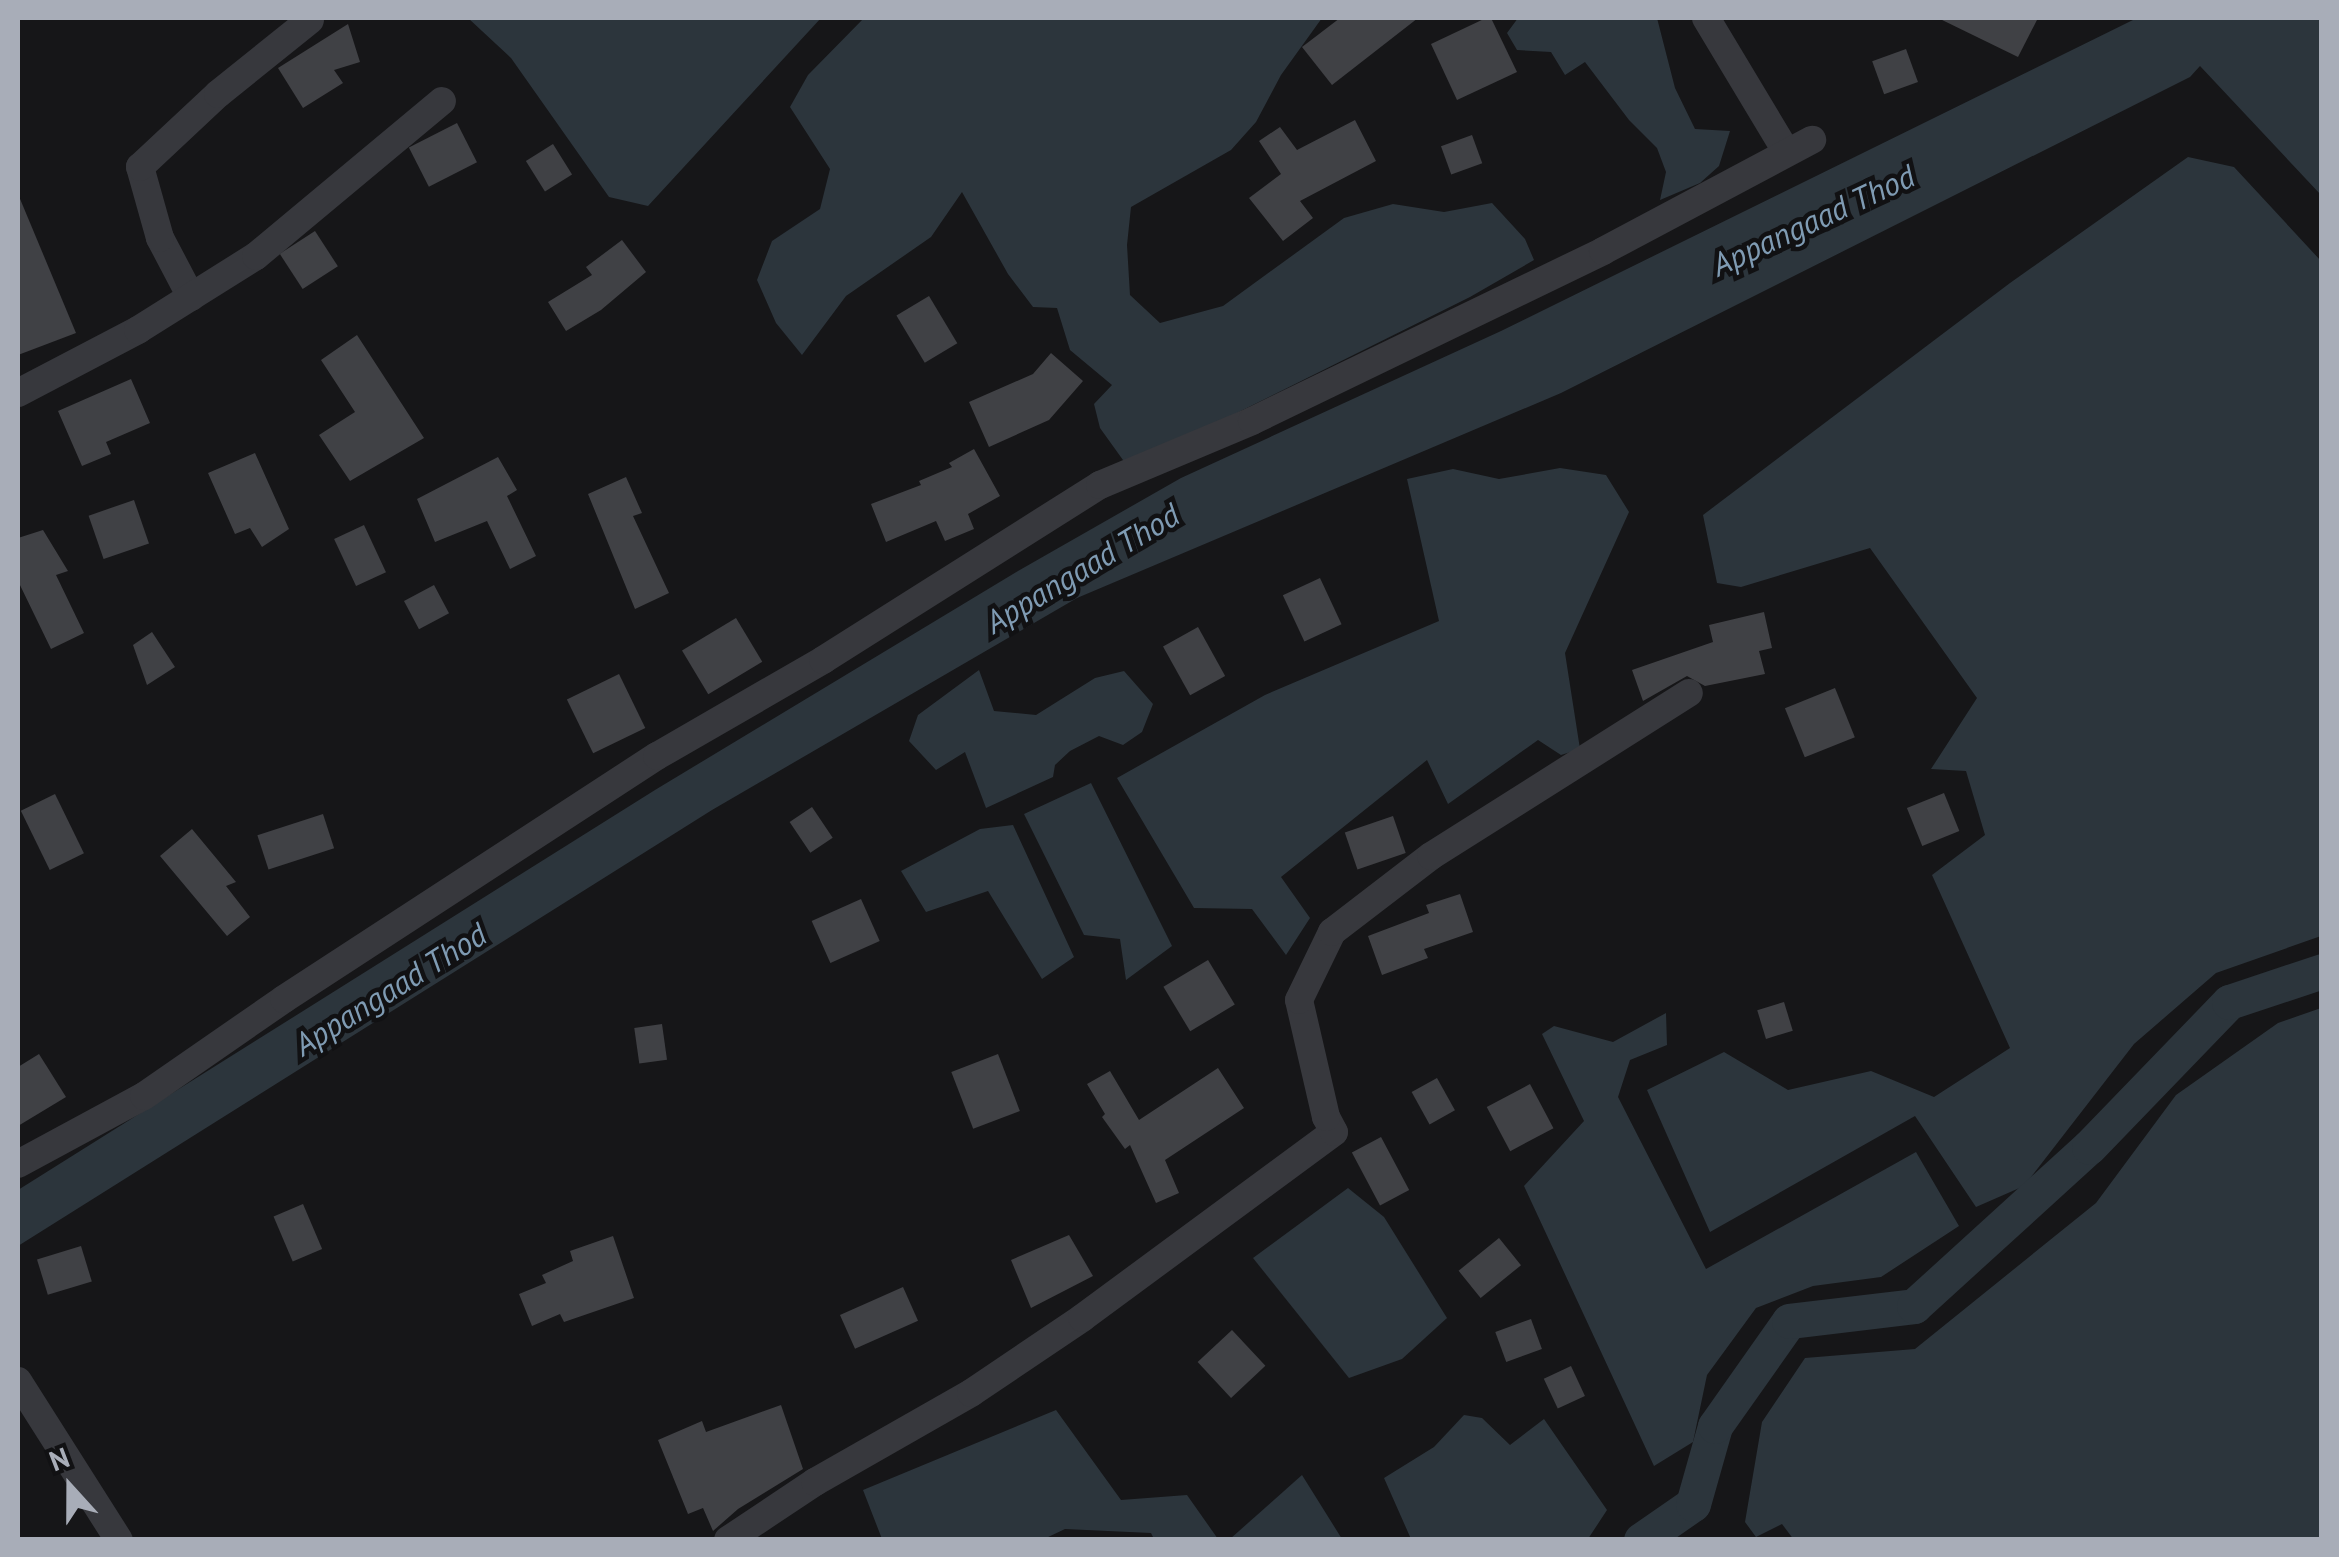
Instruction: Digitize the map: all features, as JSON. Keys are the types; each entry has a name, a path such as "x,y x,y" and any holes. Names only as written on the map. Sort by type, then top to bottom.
{"street":[{"path":"18,1164 144,1096 284,999 658,756 823,660 1100,485 1252,421 1586,259 1799,145 1706,18"},
{"path":"191,297 160,238 140,167 218,94 310,20"},
{"path":"18,393 191,297 256,256 442,101"},
{"path":"728,1540 815,1482 971,1393 1082,1318 1334,1132 1326,1117 1299,1000 1332,932 1431,856 1689,694"},
{"path":"18,1381 26,1410 120,1540"}],"water":[{"path":"468,18 821,18 648,206 609,197 511,58"},
{"path":"864,18 1322,18 1281,75 1256,122 1231,150 1131,207 1127,245 1130,295 1160,323 1223,306 1344,218 1393,204 1444,212 1492,203 1525,239 1534,260 1470,297 1128,467 1100,428 1094,404 1112,385 1070,350 1057,308 1033,307 1008,274 962,192 931,237 846,296 802,355 776,323 757,280 772,241 820,209 830,169 790,107 808,75"},
{"path":"1518,18 1657,18 1675,88 1695,129 1730,131 1719,166 1700,183 1660,200 1666,172 1657,148 1629,120 1585,62 1565,75 1551,52 1517,50 1507,33"},
{"name":"Appangaad Thod","path":"2137,18 2321,18 2321,195 2200,66 2190,77 1561,393 1077,598 712,810 18,1246 18,1190 655,790 1018,571 1181,478 1501,331"},
{"path":"2188,157 2234,167 2321,261 2321,936 2216,973 2134,1044 2024,1186 1976,1207 1915,1116 1710,1232 1647,1090 1724,1052 1788,1090 1871,1071 1934,1097 2010,1048 1932,875 1985,835 1966,771 1931,769 1977,698 1870,548 1741,587 1717,583 1703,515 2010,283"},
{"path":"1560,468 1606,475 1629,512 1565,653 1580,749 1561,755 1538,740 1448,804 1427,760 1281,877 1310,918 1286,955 1252,909 1194,908 1117,778 1265,695 1439,621 1407,479 1453,469 1499,479"},
{"path":"979,670 994,711 1036,715 1095,678 1124,671 1153,704 1142,732 1123,745 1099,736 1070,751 1055,765 1053,777 986,808 965,752 936,770 909,741 918,715"},
{"path":"1091,783 1172,946 1126,980 1120,939 1084,935 1024,814"},
{"path":"1013,825 1074,957 1042,979 988,891 926,912 901,871 980,829"},
{"path":"2321,1008 2321,1539 1794,1540 1782,1524 1756,1537 1745,1522 1762,1422 1805,1358 1915,1349 2096,1203 2176,1095 2278,1023"},
{"path":"1666,1013 1667,1045 1630,1060 1618,1097 1706,1269 1916,1152 1959,1226 1881,1277 1813,1286 1756,1308 1707,1375 1693,1442 1654,1466 1524,1186 1584,1121 1542,1034 1554,1026 1613,1042"},
{"path":"1348,1188 1384,1217 1447,1318 1402,1359 1349,1378 1253,1258"},
{"path":"1056,1410 1121,1500 1187,1495 1218,1539 1154,1539 1151,1533 1065,1529 1044,1539 882,1539 863,1490"},
{"path":"1464,1415 1482,1418 1510,1445 1544,1419 1607,1510 1588,1539 1411,1539 1384,1478 1434,1447"},
{"path":"1302,1475 1342,1539 1230,1539"}],"building":[{"path":"1340,18 1418,18 1332,85 1302,47"},
{"path":"1491,18 1517,72 1457,100 1431,44"},
{"path":"1938,18 2038,18 2018,57"},
{"path":"348,24 360,62 334,70 343,83 303,108 278,68"},
{"path":"1906,49 1918,82 1884,94 1872,61"},
{"path":"1355,120 1376,161 1300,201 1313,218 1283,241 1249,198 1281,174 1259,141 1280,127 1297,150"},
{"path":"457,123 477,162 429,187 409,148"},
{"path":"1472,135 1482,163 1451,174 1441,146"},
{"path":"553,144 572,175 545,191 526,161"},
{"path":"18,194 76,333 18,355"},
{"path":"315,231 338,266 303,289 280,254"},
{"path":"622,240 646,272 601,310 566,331 548,302 592,275 586,267"},
{"path":"929,296 957,343 925,363 896,316"},
{"path":"357,335 424,438 350,481 319,435 355,412 321,360"},
{"path":"1051,353 1083,381 1049,420 989,447 969,402 1033,374"},
{"path":"131,379 150,423 106,442 111,454 82,466 58,411"},
{"path":"974,449 1000,496 968,514 974,529 945,541 936,521 886,542 871,504 921,485 919,481 952,467 949,463"},
{"path":"255,453 289,529 262,547 250,528 235,534 208,473"},
{"path":"498,457 517,490 507,496 536,556 510,569 487,521 435,542 417,499"},
{"path":"626,477 642,513 633,516 669,593 635,609 588,494"},
{"path":"134,500 149,543 104,559 89,516"},
{"path":"364,525 386,572 356,586 334,539"},
{"path":"43,530 68,571 56,575 84,633 51,649 18,581 18,538"},
{"path":"1320,578 1342,624 1304,642 1283,595"},
{"path":"434,585 449,613 419,629 404,601"},
{"path":"1764,612 1772,648 1759,651 1765,674 1705,686 1687,676 1643,701 1632,670 1713,642 1709,625"},
{"path":"736,618 762,662 708,694 682,650"},
{"path":"1198,627 1225,676 1190,695 1163,646"},
{"path":"152,632 175,667 147,685 133,645"},
{"path":"619,674 645,728 593,753 567,699"},
{"path":"1835,688 1855,737 1805,757 1785,708"},
{"path":"1944,793 1959,831 1922,846 1907,808"},
{"path":"55,794 84,853 50,870 21,811"},
{"path":"812,807 833,838 810,853 790,822"},
{"path":"323,814 334,848 269,870 257,835"},
{"path":"1393,816 1406,853 1357,869 1345,833"},
{"path":"192,829 236,882 226,886 250,917 227,936 160,856"},
{"path":"1460,894 1473,932 1424,949 1428,958 1382,975 1368,936 1429,913 1426,905"},
{"path":"861,899 880,941 830,963 812,921"},
{"path":"1208,960 1235,1005 1190,1031 1163,987"},
{"path":"1784,1002 1793,1031 1766,1039 1757,1010"},
{"path":"662,1024 667,1060 639,1064 634,1028"},
{"path":"39,1054 66,1097 18,1126 18,1067"},
{"path":"998,1054 1020,1111 973,1129 951,1072"},
{"path":"1218,1068 1244,1108 1165,1160 1179,1193 1156,1203 1130,1145 1125,1149 1102,1117 1105,1114 1087,1084 1110,1071 1139,1120"},
{"path":"1437,1078 1455,1110 1430,1124 1412,1092"},
{"path":"1530,1084 1553,1128 1510,1151 1487,1107"},
{"path":"1381,1137 1409,1190 1380,1205 1352,1152"},
{"path":"303,1204 322,1249 293,1262 274,1217"},
{"path":"1069,1235 1093,1276 1031,1308 1011,1260"},
{"path":"613,1236 634,1298 564,1322 560,1314 532,1326 519,1294 546,1283 542,1275 573,1261 570,1251"},
{"path":"1499,1238 1521,1265 1481,1298 1459,1271"},
{"path":"81,1246 92,1281 48,1295 37,1259"},
{"path":"903,1287 918,1321 855,1349 840,1315"},
{"path":"1531,1319 1542,1349 1506,1362 1495,1332"},
{"path":"1232,1330 1265,1366 1231,1398 1198,1362"},
{"path":"1571,1366 1585,1396 1558,1409 1544,1379"},
{"path":"781,1405 803,1469 738,1509 713,1531 703,1508 688,1514 658,1440 702,1421 706,1432"}],"waterway":[{"path":"1641,1540 1693,1504 1715,1426 1789,1321 1914,1306 2089,1147 2229,1002 2322,971"}]}
